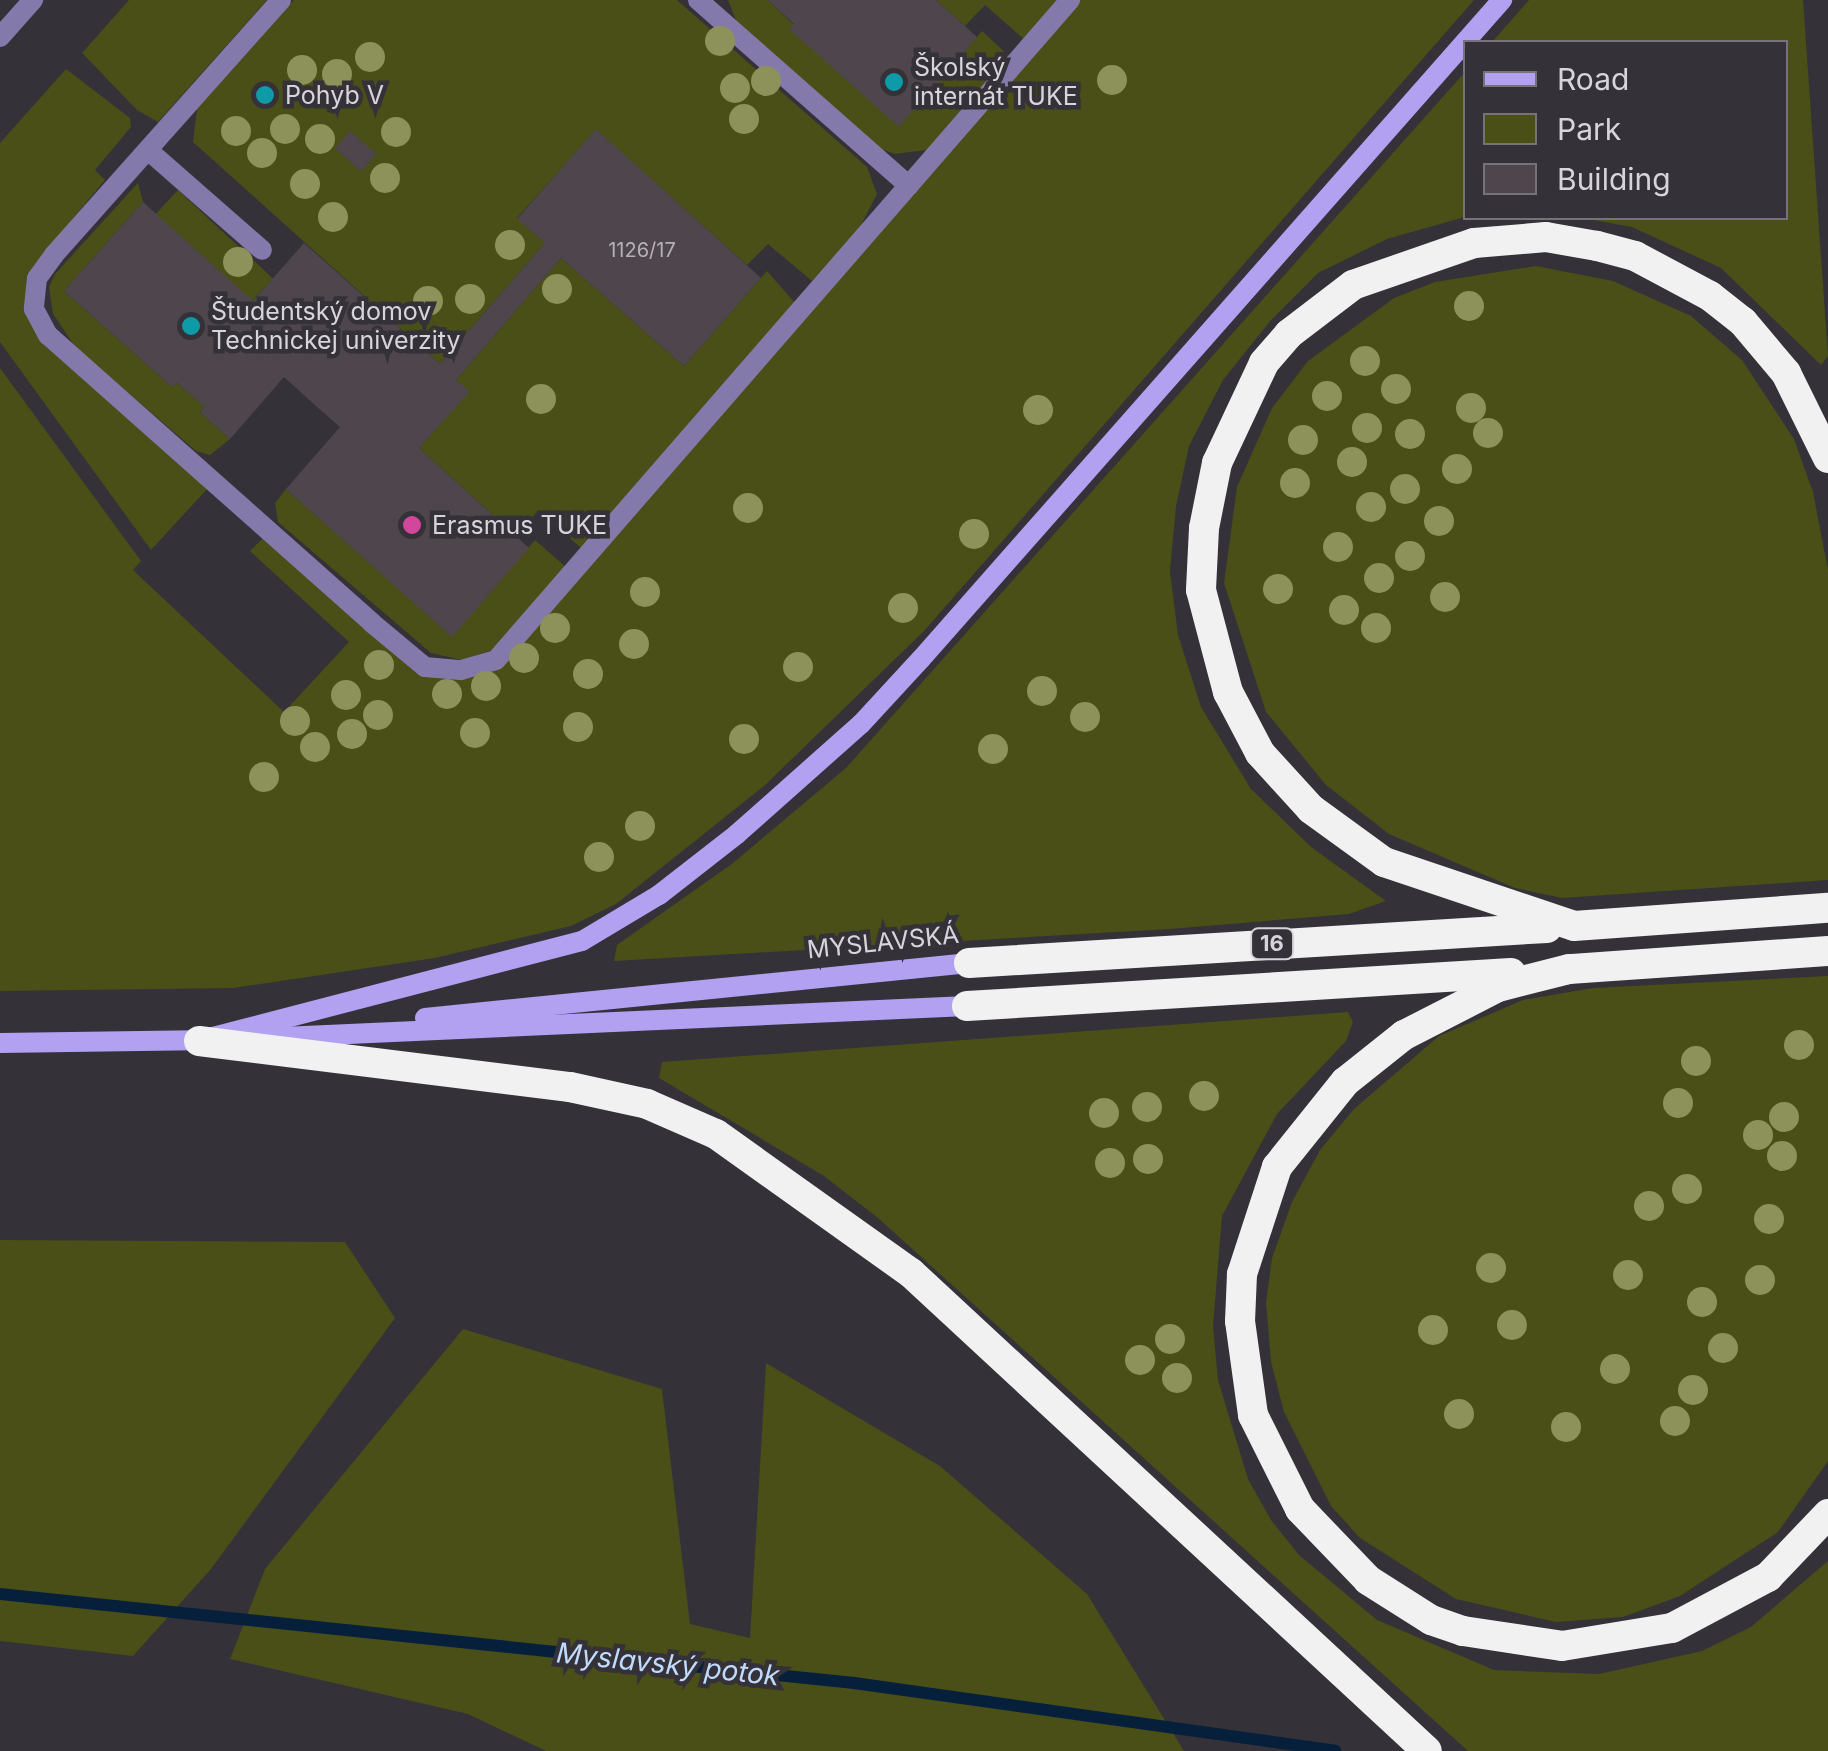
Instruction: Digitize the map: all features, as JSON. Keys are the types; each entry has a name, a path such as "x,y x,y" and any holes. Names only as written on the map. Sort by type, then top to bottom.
{"highway":[{"path":"1574,926 1384,862 1311,810 1260,754 1228,692 1202,590 1214,477 1246,396 1288,334 1353,285 1438,250 1546,237 1635,256 1710,296 1743,322 1786,373 1828,458"},
{"name":"16","path":"1574,926 1828,908"},
{"name":"MYSLAVSKÁ","path":"969,963 1574,926"},
{"name":"16","path":"1569,969 1828,951"},
{"path":"1569,969 1485,992 1404,1035 1345,1082 1277,1167 1242,1274 1240,1321 1254,1415 1274,1467 1300,1509 1368,1580 1431,1620 1530,1645 1636,1639 1699,1617 1768,1577 1828,1514"},
{"name":"MYSLAVSKÁ","path":"968,1006 1569,969"},
{"path":"199,1041 570,1087 647,1104 716,1134 911,1273 1427,1751"}],"street":[{"path":"0,37 34,0"},
{"path":"280,0 38,278 34,309 48,334 372,623 425,666 442,670 496,660 1070,0"},
{"path":"698,0 909,186"},
{"path":"1467,40 1502,0"},
{"path":"199,1041 582,941 660,894 737,834 861,724 922,659 1463,44"},
{"path":"149,151 262,250"},
{"name":"MYSLAVSKÁ","path":"199,1041 969,963"},
{"name":"MYSLAVSKÁ","path":"0,1043 199,1041 968,1006"}],"green space":[{"path":"129,0 267,0 158,122 137,110 82,53"},
{"path":"294,0 677,0 867,167 877,194 858,231 812,281 768,244 747,265 596,130 517,218 545,243 440,364 193,142 197,109"},
{"path":"728,0 768,0 899,126 982,31 1011,58 926,150 895,154 879,148 737,23"},
{"path":"936,0 1062,0 1026,41 985,5 965,26"},
{"path":"1070,0 1474,0 924,631 764,786 616,904 571,926 435,958 233,988 0,991 0,368 141,561 133,570 284,712 349,642 250,551 264,537 411,656 479,668"},
{"path":"1529,0 1803,0 1828,356 1821,365 1721,268 1632,227 1593,220 1788,220 1788,40 1494,40"},
{"path":"66,69 130,118 131,127 95,170 105,180 27,274 26,312 209,487 151,550 0,342 0,143"},
{"path":"1463,74 1463,218 1387,239 1318,273 1271,320 1223,380 1189,446 1176,506 1170,571 1178,635 1201,707 1251,789 1311,847 1386,901 1349,914 1170,929 614,961 617,945 733,863 846,768"},
{"path":"138,183 143,202 64,291 172,387 177,383 204,406 200,412 230,439 210,455 196,451 76,348 53,314 49,287 55,274"},
{"path":"178,190 273,279 251,303 155,214"},
{"path":"561,258 684,366 767,271 795,303 581,548 538,511 516,536 419,448 469,391 456,380"},
{"path":"1536,266 1613,281 1691,316 1742,360 1794,439 1813,492 1828,570 1828,880 1562,898 1515,888 1389,834 1326,785 1266,712 1224,583 1237,487 1272,408 1308,361 1394,298 1435,282"},
{"path":"286,489 452,636 535,540 567,568 495,649 462,660 431,653 278,522 275,503"},
{"path":"1828,976 1828,1461 1778,1532 1680,1596 1623,1617 1556,1622 1456,1599 1360,1538 1331,1506 1284,1412 1271,1362 1266,1303 1272,1258 1292,1202 1320,1150 1354,1109 1439,1036 1523,1000 1593,988"},
{"path":"1348,1012 1353,1022 1346,1041 1277,1114 1222,1216 1213,1326 1218,1380 1248,1479 1271,1520 1299,1555 1377,1620 1494,1670 1599,1674 1702,1651 1751,1627 1828,1561 1828,1751 1468,1751 878,1218 824,1176 659,1078 662,1062"},
{"path":"0,1240 345,1242 395,1318 211,1569 133,1656 0,1641"},
{"path":"463,1329 662,1389 690,1624 750,1638 766,1363 940,1466 1087,1594 1184,1751 546,1751 468,1714 230,1659 265,1569"}],"building":[{"name":"Školský internát TUKE","path":"768,0 936,0 977,37 899,127 789,29 794,24"},
{"path":"596,129 761,278 684,366 561,258 456,380 470,391 419,448 529,548 452,637 286,489 340,427 284,377 230,439 200,412 204,406 177,383 172,387 64,291 143,202 253,301 304,243 440,364 545,243 517,219"},
{"path":"350,131 376,154 361,171 335,148"}],"waterway":[{"name":"Myslavský potok","path":"0,1594 854,1683 1335,1751"}],"place":[{"name":"Školský internát TUKE","path":"894,82"},
{"name":"Pohyb V","path":"265,95"},
{"name":"Študentský domov Technickej univerzity","path":"191,326"},
{"name":"Erasmus TUKE","path":"412,525"}]}
